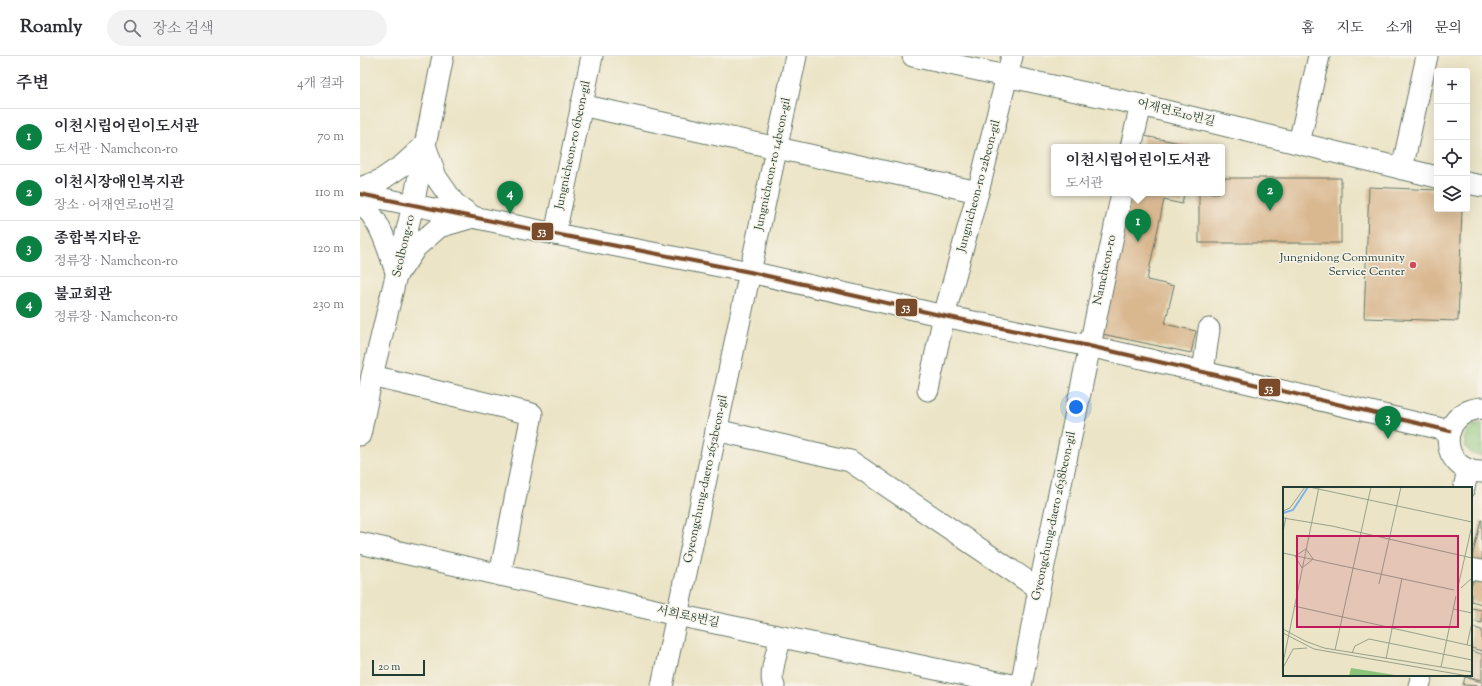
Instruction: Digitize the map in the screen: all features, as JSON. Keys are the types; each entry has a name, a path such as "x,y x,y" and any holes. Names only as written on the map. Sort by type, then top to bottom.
{"street":[{"name":"Seolbong-ro","path":"360,435 372,376 413,206 442,56"},
{"name":"Jungnicheon-ro 6beon-gil","path":"555,234 592,56"},
{"name":"Jungnicheon-ro 14beon-gil","path":"750,272 796,56"},
{"name":"어재연로10번길","path":"913,56 1140,105 1434,176"},
{"name":"Jungnicheon-ro 22beon-gil","path":"944,316 978,192 1012,56"},
{"path":"1299,143 1319,56"},
{"path":"1402,169 1427,56"},
{"path":"581,105 978,192"},
{"path":"1133,144 1140,105"},
{"path":"360,188 381,180 403,165 425,145 436,177 454,203 473,217"},
{"path":"1470,184 1482,186"},
{"path":"360,194 413,206 750,272 944,316 1089,346 1450,431"},
{"name":"Namcheon-ro","path":"1089,346 1121,196"},
{"path":"360,202 368,208 382,232 397,275"},
{"path":"397,275 416,247 439,227 473,217"},
{"name":"Gyeongchung-daero 2652beon-gil","path":"662,686 750,272"},
{"path":"928,390 944,316"},
{"path":"1203,372 1210,329"},
{"name":"Gyeongchung-daero 2638beon-gil","path":"1022,686 1039,589 1089,346"},
{"path":"372,376 532,414 500,575"},
{"path":"1471,477 1456,462 1450,453 1448,442 1450,431 1454,422 1461,414 1482,407"},
{"path":"716,430 850,461 1039,589"},
{"name":"서희로8번길","path":"360,543 677,615 1017,686"},
{"path":"1472,569 1482,571"},
{"path":"774,686 772,678 781,636"},
{"path":"1419,686 1422,676"}],"green space":[{"path":"1482,424 1482,456 1474,455 1466,446 1464,440 1465,435 1469,429"}],"building":[{"path":"1144,136 1186,144 1143,144"},
{"path":"1225,178 1341,178 1341,243 1199,243 1199,196 1225,196"},
{"name":"Jungnidong Community Service Center","path":"1369,187 1434,190 1434,212 1462,212 1458,321 1364,318"},
{"path":"1131,196 1183,196 1182,204 1164,200 1147,280 1174,286 1165,324 1196,331 1191,353 1102,334"},
{"path":"1482,520 1482,565 1472,562"},
{"path":"1474,577 1482,579 1482,604 1472,601 1472,584"},
{"path":"1472,608 1482,610 1482,623 1472,621"},
{"path":"1472,627 1482,630 1482,651 1472,648"},
{"path":"1472,651 1482,654 1482,680 1463,676 1472,676"},
{"path":"1465,677 1482,682 1482,686 1463,685"}],"transit line":[{"name":"53","path":"360,194 750,272 944,316 1089,346 1450,431"}],"place":[{"name":"이천시장애인복지관","path":"1270,211"},
{"name":"불교회관","path":"510,214"},
{"name":"이천시립어린이도서관","path":"1138,242"},
{"name":"Jungnidong Community Service Center","path":"1413,265"},
{"name":"종합복지타운","path":"1388,439"}]}
